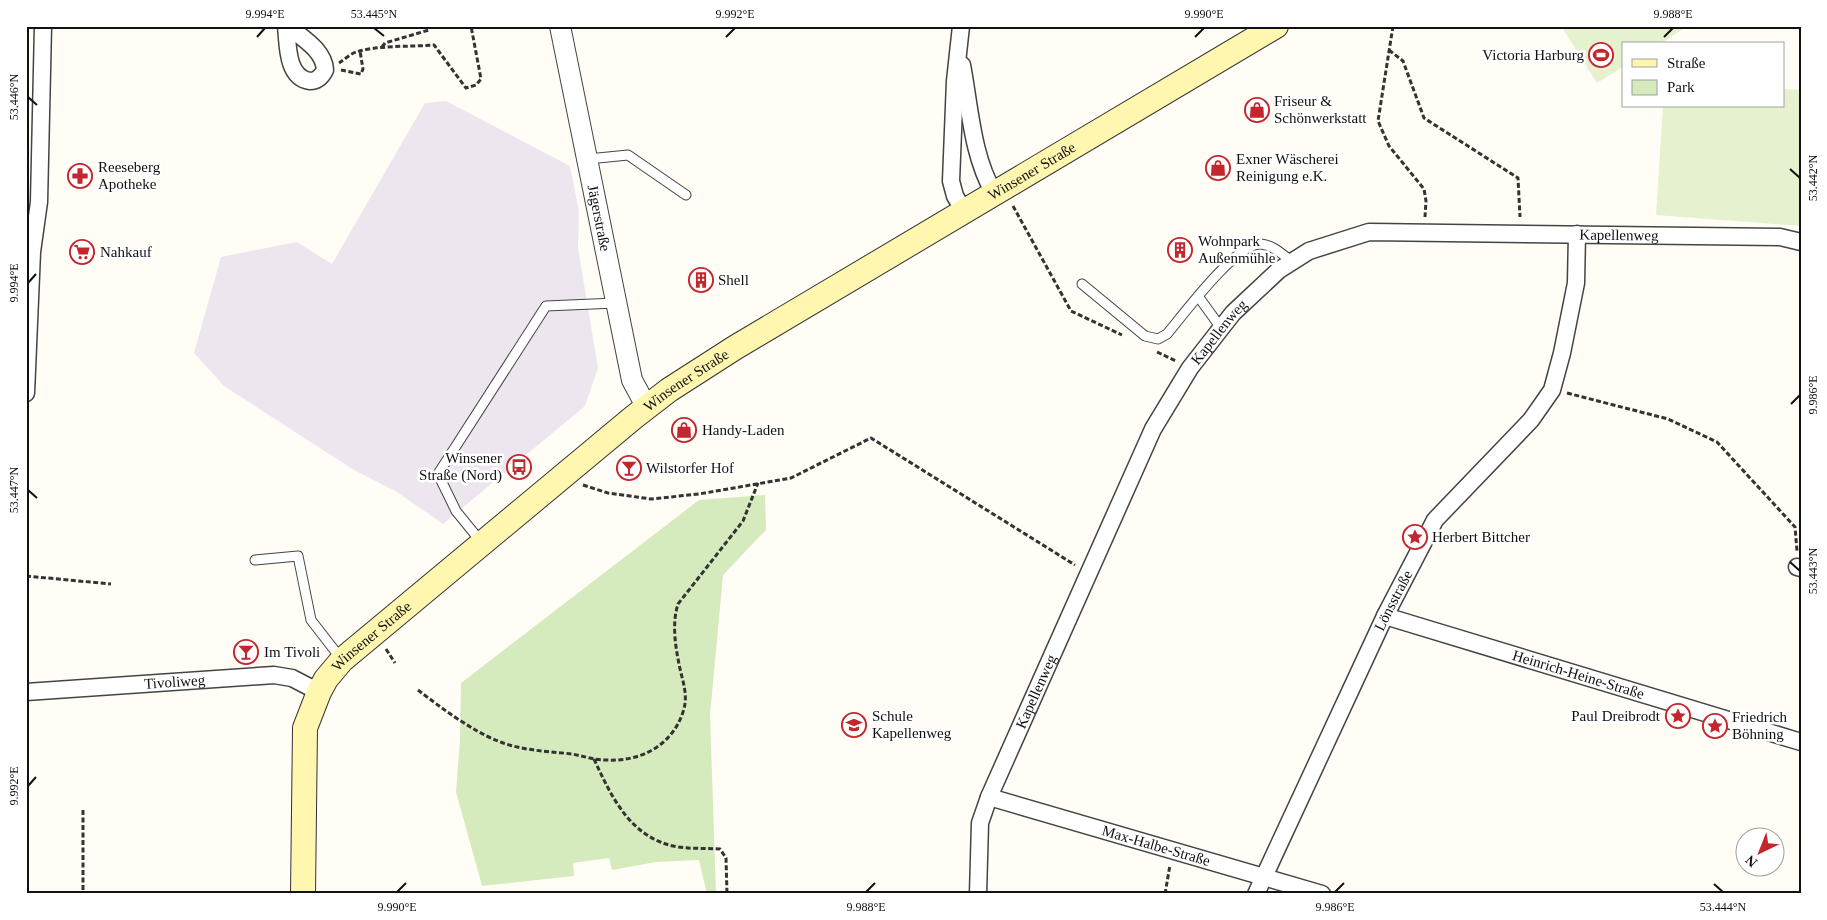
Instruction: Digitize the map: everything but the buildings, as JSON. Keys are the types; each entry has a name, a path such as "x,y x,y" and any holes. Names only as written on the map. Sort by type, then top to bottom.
{"main road":[{"name":"Winsener Straße","path":"303,894 306,728 319,692 342,660 669,390 736,347 1276,26"}],"street":[{"path":"26,393 32,252 39,202 33,168 43,26"},
{"name":"Jägerstraße","path":"560,26 632,380 647,408"},
{"path":"961,26 955,81 951,181 955,196 964,211"},
{"path":"959,51 980,162 986,179 994,193"},
{"name":"Kapellenweg","path":"978,894 980,823 989,797 1153,429 1190,368 1221,328 1266,281 1309,252 1369,232 1780,237 1801,242"},
{"name":"Lönsstraße","path":"1256,894 1385,616 1435,520 1531,420 1552,390 1576,283 1577,234"},
{"name":"Heinrich-Heine-Straße","path":"1385,616 1801,742"},
{"name":"Tivoliweg","path":"26,692 274,675 292,678 319,692"},
{"name":"Max-Halbe-Straße","path":"989,797 1322,894"}],"lane":[{"path":"588,160 628,155 686,196"},
{"path":"1082,284 1122,318 1152,339 1164,337 1198,296 1242,252 1254,245 1268,246 1292,262"},
{"path":"1198,296 1221,328"},
{"path":"482,543 456,511 438,474 546,306 616,303"},
{"path":"255,560 298,556 311,620 342,660"}],"path":[{"path":"382,48 385,43 430,30 429,26"},
{"path":"360,51 363,69 361,74 345,72 334,66 353,53 360,51 434,45 466,88 476,85 481,79 471,26"},
{"path":"1393,26 1378,121 1389,146 1424,189 1426,201 1423,233"},
{"path":"1389,50 1403,61 1424,118 1518,178 1520,234"},
{"path":"1552,390 1668,419 1717,442 1795,527 1799,568"},
{"path":"566,474 595,490 651,499 699,494 758,482 791,478 871,438 1088,572"},
{"path":"418,690 475,730 496,741 519,749 606,760 644,755 663,743 676,727 683,713 686,701 674,617 678,604 686,591 743,521 758,482"},
{"path":"26,576 111,584"},
{"path":"594,759 626,819 644,833 655,840 677,847 720,850 724,852 726,858 727,894"},
{"path":"83,810 83,894"},
{"path":"1166,894 1172,850"}],"shaded area":[{"path":"446,101 570,166 579,211 578,248 598,368 585,406 443,524 397,492 354,470 224,386 194,353 221,257 297,242 332,264 425,103"}],"green space":[{"name":"Victoria Harburg","path":"1561,26 1688,26 1663,42 1622,42 1622,68 1597,83"},
{"path":"1784,89 1801,90 1801,226 1656,215 1663,108 1784,108"},
{"path":"765,495 766,530 723,575 710,715 716,894 707,894 699,860 656,862 612,870 609,858 573,863 574,876 482,886 456,792 460,741 461,683 699,500"}],"place":[{"name":"Victoria Harburg","path":"1601,55"},
{"name":"Friseur & Schönwerkstatt","path":"1257,110"},
{"name":"Exner Wäscherei Reinigung e.K.","path":"1218,168"},
{"name":"Reeseberg Apotheke","path":"80,176"},
{"name":"Wohnpark Außenmühle","path":"1180,250"},
{"name":"Nahkauf","path":"82,252"},
{"name":"Shell","path":"701,280"},
{"name":"Handy-Laden","path":"684,430"},
{"name":"Winsener Straße (Nord)","path":"519,467"},
{"name":"Wilstorfer Hof","path":"629,468"},
{"name":"Herbert Bittcher","path":"1415,537"},
{"name":"Im Tivoli","path":"246,652"},
{"name":"Paul Dreibrodt","path":"1678,716"},
{"name":"Schule Kapellenweg","path":"854,725"},
{"name":"Friedrich Böhning","path":"1715,726"}]}
